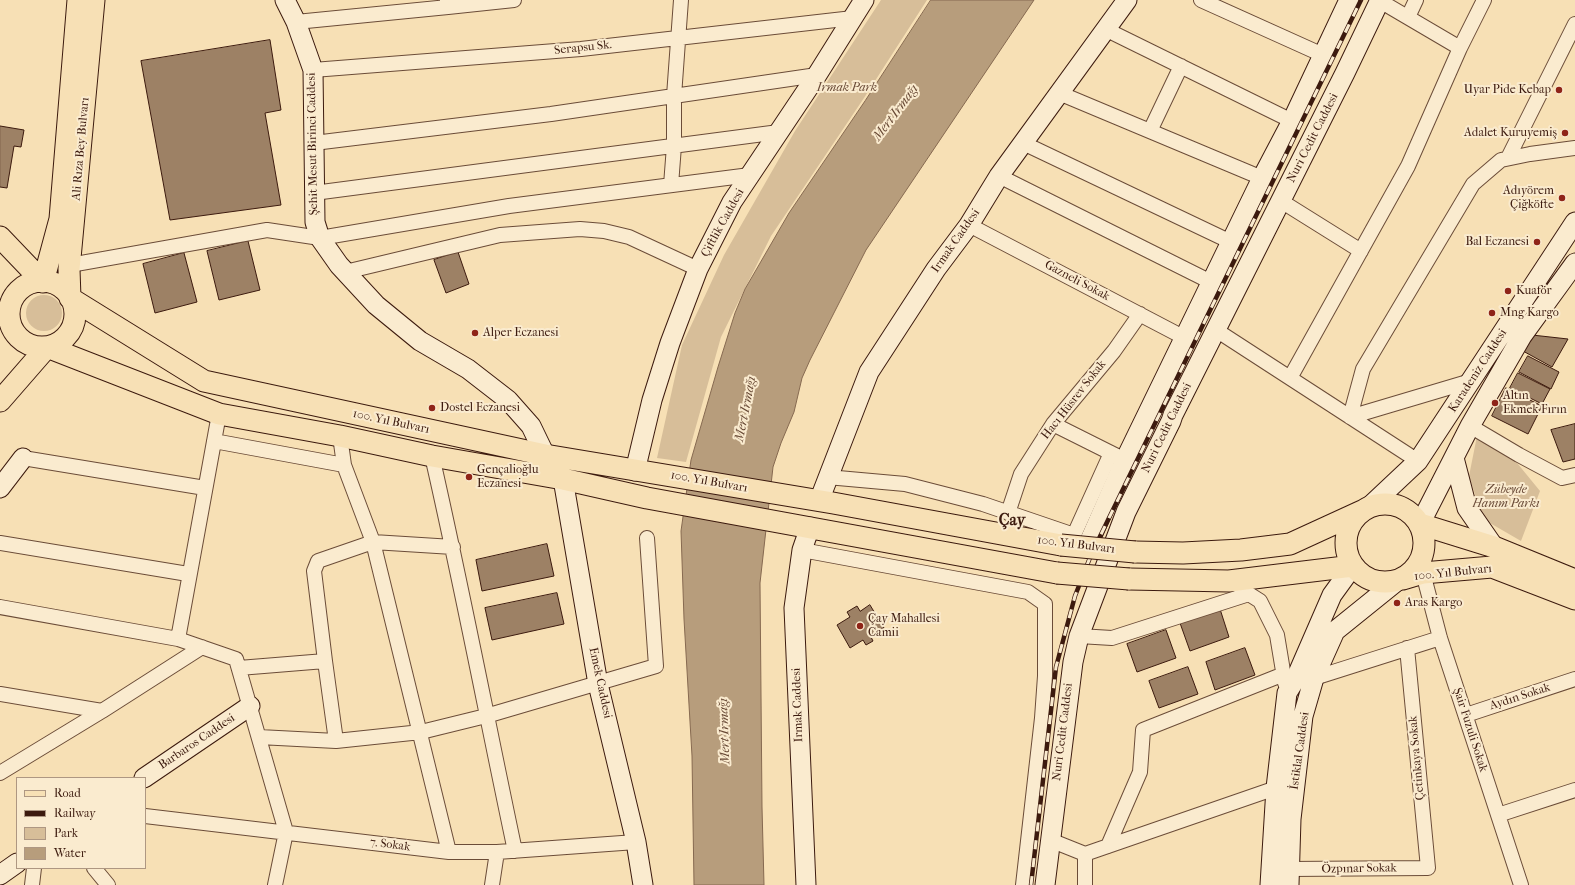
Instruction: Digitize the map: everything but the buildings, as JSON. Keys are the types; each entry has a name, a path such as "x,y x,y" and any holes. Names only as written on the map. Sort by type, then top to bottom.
{"main road":[{"name":"Ali Rıza Bey Bulvarı","path":"43,282 60,219 78,0"},
{"name":"Ali Rıza Bey Bulvarı","path":"70,298 70,265 94,0"},
{"name":"Şehit Mesut Birinci Caddesi","path":"285,0 296,22 313,70 315,222 320,238 338,265 376,305 420,341 468,369 508,400 530,426 545,455"},
{"name":"Çiftlik Caddesi","path":"635,471 652,400 663,364 698,269 732,202 817,75 864,0"},
{"name":"Irmak Caddesi","path":"819,501 827,477 869,372 936,269 969,225 999,176 1127,0"},
{"name":"Nuri Cedit Caddesi","path":"1090,540 1118,457 1185,338 1262,178 1292,121 1349,0"},
{"name":"Nuri Cedit Caddesi","path":"1045,885 1069,688 1079,636 1126,512 1342,80 1380,0"},
{"name":"Karadeniz Caddesi","path":"1368,508 1418,461 1575,222"},
{"path":"0,237 43,282"},
{"name":"Karadeniz Caddesi","path":"1420,524 1470,426 1522,336 1575,263"},
{"path":"0,401 47,347 61,340 72,328 74,308 70,298 59,286 43,282 32,283 15,295 3,314 21,340 38,347 47,347"},
{"name":"100. Yıl Bulvarı","path":"70,298 204,381 545,455 819,501 1061,545 1135,552 1183,553 1234,551 1290,544 1368,508"},
{"name":"100. Yıl Bulvarı","path":"47,347 219,414 340,436 432,456 563,479 647,498 1057,573 1129,579 1229,581 1353,566"},
{"path":"0,488 23,458"},
{"path":"1454,458 1467,508 1494,547"},
{"name":"Emek Caddesi","path":"563,479 598,684 636,842 643,885"},
{"path":"1391,504 1403,508 1420,524 1424,535 1425,547 1422,558 1416,568 1408,576 1397,581 1385,583 1372,581 1361,575 1353,566 1347,554 1346,540 1349,527 1357,516 1368,508 1391,504"},
{"name":"100. Yıl Bulvarı","path":"1420,524 1494,547 1573,577"},
{"name":"Irmak Caddesi","path":"806,885 794,608 802,550 810,527"},
{"name":"İstiklal Caddesi","path":"1270,885 1276,788 1287,693 1295,680 1332,596 1353,566"},
{"name":"100. Yıl Bulvarı","path":"1397,581 1423,574 1492,566 1575,599"},
{"name":"İstiklal Caddesi","path":"1289,877 1291,818 1303,716 1314,678 1335,631 1397,581"},
{"name":"Barbaros Caddesi","path":"145,777 250,706"},
{"path":"0,875 16,864"}],"street":[{"path":"296,22 447,3 514,0"},
{"path":"671,185 674,146 674,96 681,0"},
{"path":"1201,0 1323,55"},
{"path":"1380,0 1460,48"},
{"path":"1408,17 1416,0"},
{"path":"1290,378 1408,166 1460,48 1484,0"},
{"name":"Serapsu Sk.","path":"313,70 581,49 853,18"},
{"path":"1508,158 1575,24"},
{"path":"1106,29 1292,121"},
{"path":"1150,131 1181,66"},
{"path":"314,143 551,114 817,75"},
{"path":"1059,93 1262,178"},
{"path":"314,193 779,132"},
{"path":"1022,143 1231,242"},
{"path":"1350,417 1363,369 1472,184 1501,160 1575,148"},
{"path":"70,265 267,230 320,238 509,206 750,176"},
{"path":"999,176 1211,282"},
{"path":"1281,201 1361,251"},
{"name":"Gazneli Sokak","path":"969,225 1185,338"},
{"path":"345,272 500,235 580,229 604,231 628,237 698,269"},
{"name":"Hacı Hüsrev Sokak","path":"1008,513 1021,474 1053,424 1114,351 1140,314"},
{"path":"1216,330 1418,461"},
{"path":"1350,417 1471,381"},
{"path":"178,639 188,574 219,414"},
{"path":"827,477 905,484 983,504 1074,535 1118,457 1053,424"},
{"path":"1470,426 1562,478 1575,475"},
{"path":"340,436 344,465 373,542 421,732 449,852"},
{"path":"214,441 344,465"},
{"path":"432,456 453,547 486,716 515,850"},
{"path":"23,458 205,488"},
{"path":"259,737 336,741 421,732 486,716 656,666 647,538"},
{"path":"0,542 188,574"},
{"path":"336,741 314,571 318,561 373,542 453,547"},
{"name":"Nuri Cedit Caddesi","path":"802,550 1028,592 1045,604 1045,676 1043,704 1023,885"},
{"name":"Şair Fuzuli Sokak","path":"1423,574 1440,638 1521,885"},
{"path":"1229,581 1260,601 1277,635 1287,693"},
{"path":"1079,636 1112,638 1249,594"},
{"path":"0,607 178,639 202,646 236,659 286,832 275,885"},
{"path":"1314,678 1440,638"},
{"path":"1,772 102,711 202,646"},
{"name":"Çetinkaya Sokak","path":"1407,648 1428,868"},
{"path":"239,668 325,661"},
{"path":"1108,846 1140,772 1143,730 1284,674"},
{"name":"Aydın Sokak","path":"1466,715 1575,679"},
{"path":"0,694 102,711"},
{"path":"1050,840 1085,854 1276,788"},
{"path":"1498,815 1575,790"},
{"name":"7. Sokak","path":"146,816 449,852 497,852 636,842"},
{"path":"492,885 497,852"},
{"path":"1085,854 1085,885"},
{"name":"Özpınar Sokak","path":"1289,877 1428,868"},
{"path":"32,885 34,869"},
{"path":"95,869 108,885"}],"green space":[{"name":"Irmak Park","path":"881,0 927,0 864,98 771,236 721,337 686,462 657,458 682,345 724,255 795,131"},
{"path":"48,295 57,300 61,306 61,320 57,326 48,331 40,331 31,326 27,320 26,309 31,300 37,296"},
{"name":"Zübeyde Hanım Parkı","path":"1477,436 1513,458 1540,491 1521,541 1483,519 1469,476"}],"water":[{"name":"Mert Irmağı","path":"931,0 1034,0 866,250 802,378 794,412 773,467 760,583 764,885 694,885 692,756 684,619 681,531 691,460 735,313 745,289 789,213"}],"railway":[{"path":"1031,885 1056,667 1075,596 1091,555 1361,0"}],"place":[{"name":"Uyar Pide Kebap","path":"1559,90"},
{"name":"Adalet Kuruyemiş","path":"1565,133"},
{"name":"Adıyörem Çiğköfte","path":"1562,198"},
{"name":"Bal Eczanesi","path":"1537,242"},
{"name":"Kuaför","path":"1508,291"},
{"name":"Mng Kargo","path":"1492,313"},
{"name":"Alper Eczanesi","path":"475,333"},
{"name":"Altın Ekmek Fırın","path":"1495,403"},
{"name":"Dostel Eczanesi","path":"432,408"},
{"name":"Gençalioğlu Eczanesi","path":"469,477"},
{"name":"Aras Kargo","path":"1397,603"},
{"name":"Çay Mahallesi Camii","path":"860,626"}],"district":[{"name":"Çay","path":"1012,521"}]}
